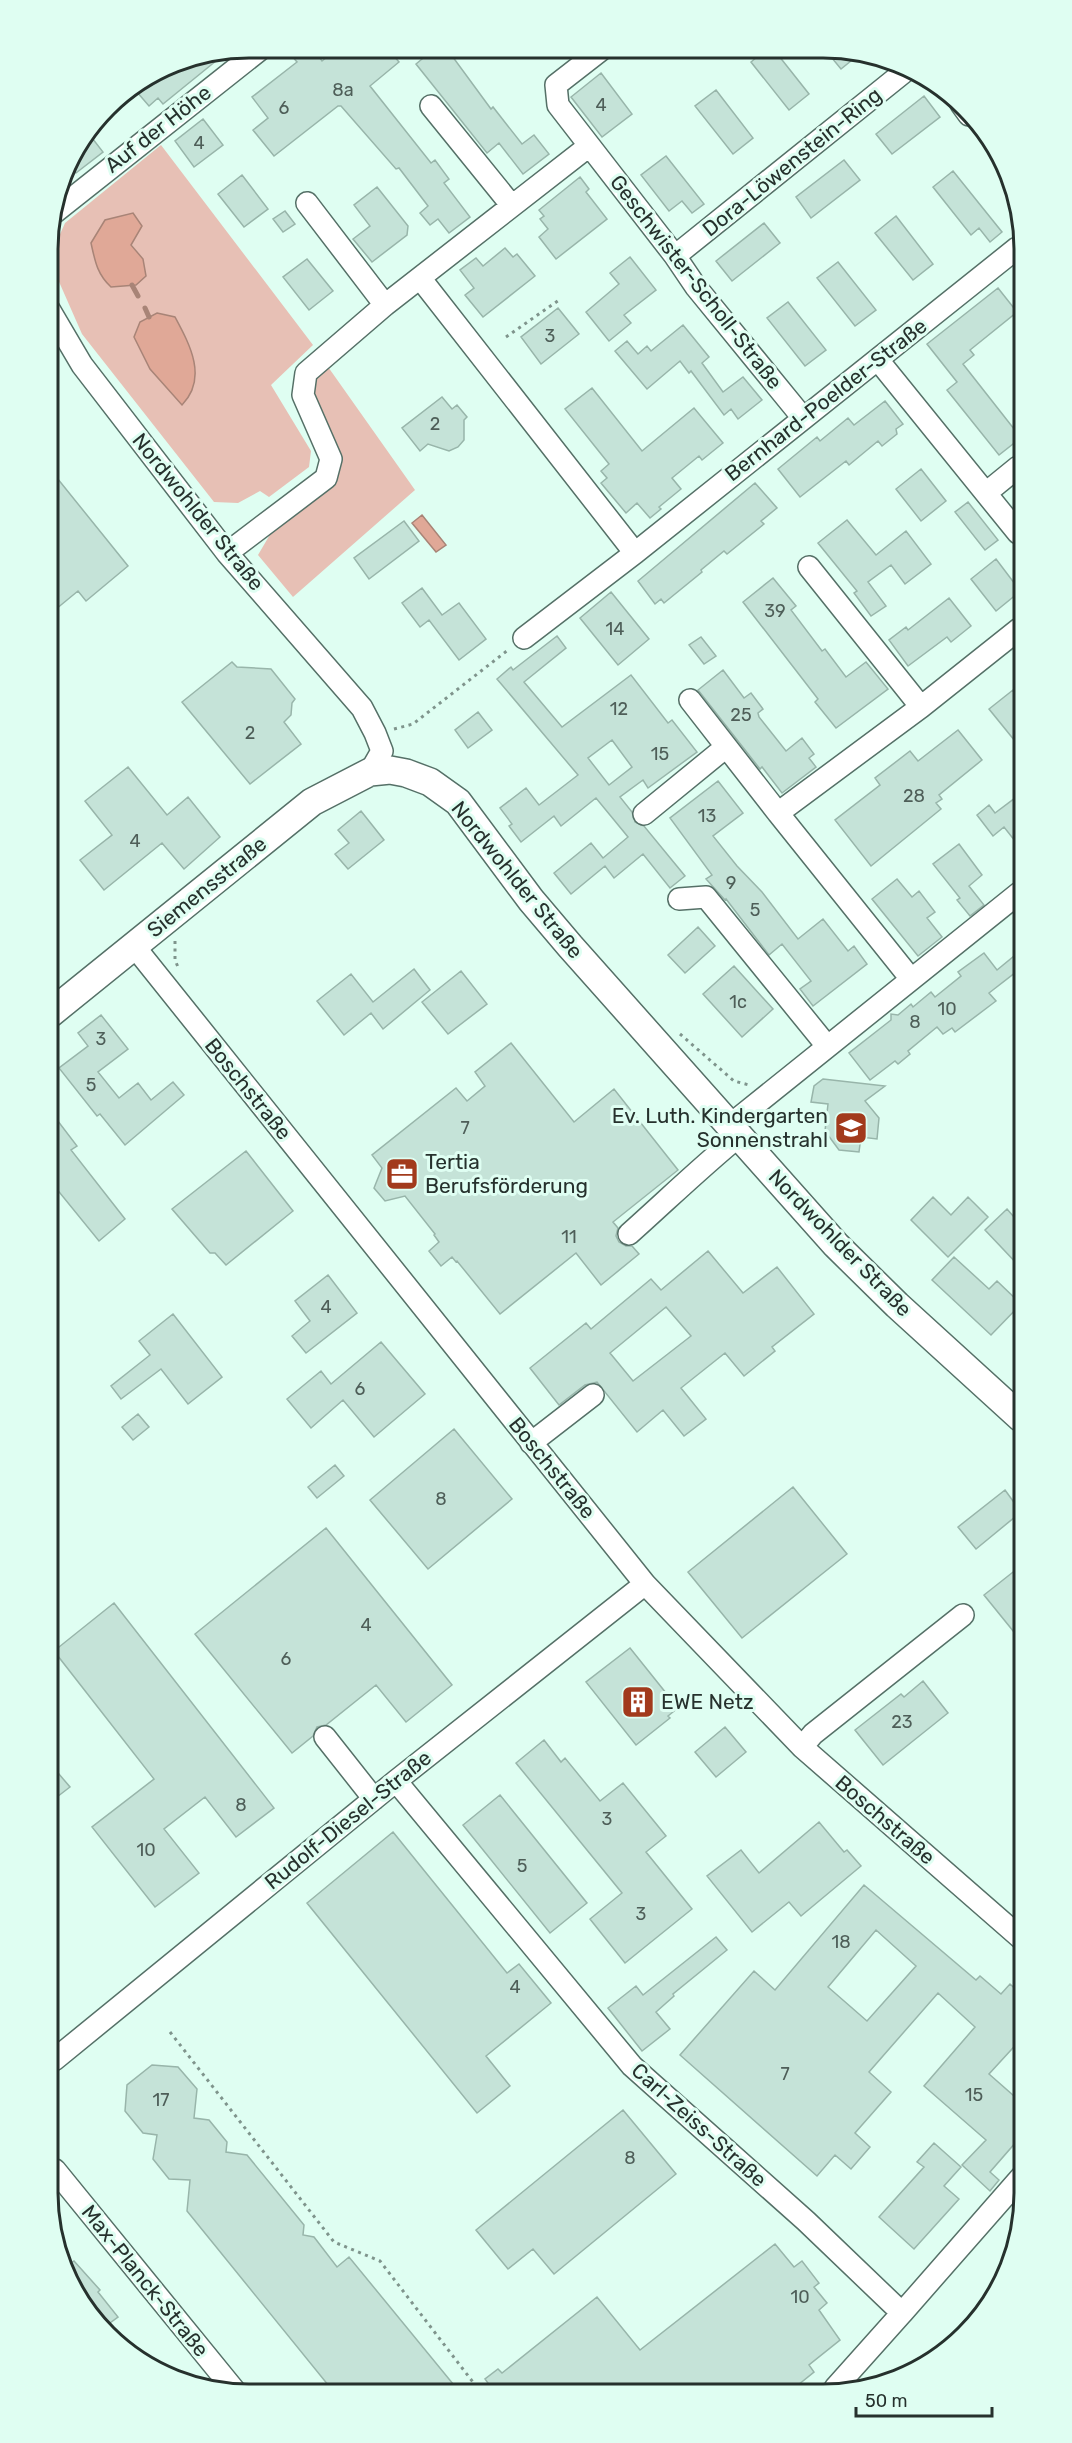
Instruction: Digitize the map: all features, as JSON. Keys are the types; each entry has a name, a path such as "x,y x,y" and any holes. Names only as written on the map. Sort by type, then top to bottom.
{"main road":[{"name":"Nordwohlder Straße","path":"370,772 390,770 406,773 430,782 458,802 557,931 836,1245 897,1305 1013,1411"},
{"name":"Siemensstraße","path":"59,1007 312,802 370,772"}],"street":[{"name":"Auf der Höhe","path":"64,205 249,58"},
{"name":"Geschwister-Scholl-Straße","path":"591,58 556,85 558,105 675,256 696,287 803,418"},
{"name":"Dora-Löwenstein-Ring","path":"675,256 900,75"},
{"path":"431,106 512,206"},
{"path":"227,553 326,478 331,459 303,395 306,373 385,305 589,146"},
{"path":"307,203 385,305"},
{"name":"Bernhard-Poelder-Straße","path":"524,638 1014,250"},
{"path":"420,278 634,553"},
{"name":"Nordwohlder Straße","path":"59,326 82,365 227,553 362,708 382,751 370,772"},
{"path":"878,360 1014,528"},
{"path":"986,493 1014,470"},
{"path":"809,567 921,707"},
{"path":"778,813 921,707 1014,632"},
{"path":"690,700 911,979"},
{"path":"644,814 726,747"},
{"path":"629,1234 691,1179 734,1130 827,1046 1014,896"},
{"path":"679,899 706,897 827,1046"},
{"name":"Boschstraße","path":"134,946 645,1584 802,1747 1013,1931"},
{"path":"531,1443 593,1395"},
{"name":"Rudolf-Diesel-Straße","path":"58,2057 396,1781 645,1584"},
{"path":"802,1747 813,1734 963,1615"},
{"path":"325,1737 374,1799"},
{"name":"Carl-Zeiss-Straße","path":"396,1781 632,2066 806,2221 902,2313"},
{"name":"Max-Planck-Straße","path":"58,2174 229,2383"},
{"path":"840,2383 1013,2186"}],"path":[{"path":"506,337 559,300"},
{"path":"375,733 413,724 524,638"},
{"path":"170,2032 334,2242 380,2261 474,2384"}],"shaded area":[{"path":"161,145 313,345 271,385 311,451 309,467 269,497 260,491 238,503 214,502 82,334 59,282 59,236 65,223","holes":["131,244 143,259 136,285 111,287"]},
{"path":"133,213 142,226 131,245 143,259 146,276 136,285 111,287 95,261 91,243 105,220"},
{"path":"157,313 175,317 194,361 194,384 190,395 182,405 150,369 134,337 140,322"},
{"path":"326,364 415,490 293,597 258,555 275,526 336,477 342,460 316,410 310,383"},
{"path":"422,515 446,545 436,552 412,523"}],"building":[{"path":"294,58 320,58 322,61 326,58 396,58 399,62 370,86 431,163 435,160 449,179 444,183 470,217 449,233 438,219 430,225 420,213 428,206 399,168 396,169 341,106 274,156 253,130 268,118 252,97 297,62"},
{"path":"423,58 454,58 491,109 493,107 522,144 534,135 549,154 523,174 499,143 487,153 416,64"},
{"path":"756,58 781,58 809,94 789,110 751,62"},
{"path":"833,59 851,61 841,69"},
{"path":"215,62 163,104 158,98 149,106 139,94 176,73"},
{"path":"601,73 632,114 602,137 571,97"},
{"path":"716,90 753,138 733,154 695,106"},
{"path":"924,96 940,117 892,154 876,134"},
{"path":"203,119 223,145 194,167 175,141"},
{"path":"93,140 103,152 76,173 78,165"},
{"path":"666,156 704,204 692,213 682,201 669,211 641,175"},
{"path":"844,160 860,180 811,218 796,197"},
{"path":"953,171 1002,232 990,242 979,228 971,235 933,187"},
{"path":"242,175 268,209 244,227 218,194"},
{"path":"580,177 589,189 586,192 607,219 556,259 539,237 548,229 540,219 544,216 539,210"},
{"path":"377,187 408,226 407,235 372,262 353,239 370,226 354,205"},
{"path":"285,211 295,224 283,232 273,219"},
{"path":"896,216 933,264 913,280 875,233"},
{"path":"764,223 780,243 732,281 716,261"},
{"path":"505,248 513,257 517,254 535,276 483,317 465,295 474,288 460,270 476,258 483,266"},
{"path":"630,257 656,290 624,315 631,323 609,341 586,312 619,284 610,273"},
{"path":"307,259 333,291 309,310 283,277"},
{"path":"838,262 876,310 855,326 817,278"},
{"path":"998,288 1014,308 1014,314 970,350 974,355 963,364 1014,429 1014,443 999,455 947,390 957,382 927,344"},
{"path":"788,302 826,350 805,366 767,318"},
{"path":"558,308 579,334 541,364 521,337"},
{"path":"683,325 709,357 702,363 723,392 743,377 762,400 738,419 731,409 724,415 691,371 689,373 680,361 647,389 615,351 627,341 638,354 647,346 651,351"},
{"path":"592,388 642,451 694,408 723,443 702,460 699,456 672,478 681,489 659,507 661,509 650,518 637,503 626,513 601,483 607,478 601,471 609,464 565,409"},
{"path":"442,397 452,409 457,405 467,417 464,420 464,440 458,447 449,451 428,444 420,451 402,428"},
{"path":"885,401 903,424 896,429 897,434 882,446 878,441 849,465 846,461 800,497 778,469 817,437 820,441 848,418 854,425"},
{"path":"921,469 946,501 921,521 896,489"},
{"path":"59,480 128,566 86,601 78,591 59,607"},
{"path":"755,483 777,508 761,521 764,524 727,554 724,551 664,603 661,599 655,604 638,581"},
{"path":"968,502 998,540 985,550 955,512"},
{"path":"847,520 876,555 906,531 931,564 905,584 891,565 868,582 886,606 871,616 854,593 857,591 818,543"},
{"path":"404,521 419,541 369,579 354,558"},
{"path":"996,559 1014,583 1014,596 996,611 971,579"},
{"path":"773,578 796,606 791,610 822,651 825,649 846,677 866,662 888,689 836,728 815,702 818,699 743,602"},
{"path":"422,588 442,615 459,603 486,639 459,660 429,620 420,627 402,603"},
{"path":"611,592 649,639 618,665 580,618"},
{"path":"949,598 971,626 951,642 947,637 908,666 889,640 906,627 908,630"},
{"path":"557,636 566,648 524,682 562,727 631,675 668,723 672,720 697,752 648,788 643,780 620,797 632,812 635,822 644,826 685,876 670,888 643,854 614,878 605,866 571,894 554,873 591,843 603,858 628,837 596,798 561,826 554,816 521,842 509,826 512,824 500,808 526,788 539,805 578,775 497,679 511,667 513,670","holes":["612,740 632,767 609,785 588,758"]},
{"path":"701,637 716,656 704,664 689,645"},
{"path":"232,662 237,667 271,669 295,699 292,703 291,715 284,722 301,744 250,784 182,702"},
{"path":"723,670 744,698 751,693 763,709 758,713 759,717 786,751 802,738 814,754 809,758 816,767 782,793 762,767 760,769 698,690"},
{"path":"1013,690 1014,740 989,709"},
{"path":"478,712 492,730 468,748 455,730"},
{"path":"958,730 982,760 939,795 942,799 936,803 941,809 871,866 835,820 880,785 875,778 910,751 918,761"},
{"path":"128,767 167,815 188,797 220,837 184,869 162,843 104,890 80,860 112,835 85,801"},
{"path":"718,781 743,813 713,836 737,866 762,892 798,939 823,919 848,951 854,946 867,964 813,1006 800,989 811,981 782,944 769,955 726,899 706,879 712,875 670,818"},
{"path":"1014,799 1014,839 1004,827 993,836 977,815 989,805 995,813"},
{"path":"361,811 384,840 348,869 335,854 349,843 338,830"},
{"path":"959,844 982,875 969,886 984,905 970,916 957,900 960,898 933,864"},
{"path":"897,879 912,897 919,891 935,912 927,918 942,937 918,956 872,899"},
{"path":"698,927 715,946 685,973 668,955"},
{"path":"984,953 997,970 1014,956 1014,974 989,993 996,1001 955,1032 952,1028 943,1034 937,1027 908,1051 910,1054 898,1064 895,1061 870,1080 849,1053 891,1020 891,1014 898,1015 911,1004 913,1007 931,992 935,997 961,976 958,972"},
{"path":"734,966 773,1009 742,1037 703,994"},
{"path":"414,969 430,990 383,1029 371,1013 344,1035 317,1001 351,974 373,1002"},
{"path":"461,971 487,1004 448,1034 422,1002"},
{"path":"101,1015 128,1049 98,1072 119,1098 138,1083 151,1100 173,1082 184,1095 125,1145 100,1114 97,1116 59,1068 88,1046 78,1033"},
{"path":"511,1043 574,1122 614,1089 678,1170 613,1222 618,1228 616,1236 619,1242 632,1246 639,1254 601,1285 576,1253 500,1314 457,1261 452,1257 441,1266 429,1251 439,1242 435,1234 405,1196 385,1201 374,1188 382,1168 372,1155 456,1088 467,1101 485,1086 475,1072"},
{"path":"823,1079 885,1086 865,1101 879,1118 877,1139 861,1137 859,1152 839,1150 825,1131 828,1104 811,1102 814,1086"},
{"path":"59,1122 77,1146 71,1150 125,1219 99,1241 59,1191"},
{"path":"246,1151 293,1211 226,1265 215,1253 210,1253 172,1209"},
{"path":"933,1197 951,1215 968,1197 988,1217 948,1257 911,1220"},
{"path":"1007,1209 1014,1217 1013,1260 985,1230"},
{"path":"708,1251 743,1293 777,1267 814,1314 772,1347 775,1351 744,1376 725,1353 681,1388 706,1419 684,1436 663,1410 637,1432 597,1382 585,1385 559,1405 530,1368 586,1323 591,1329 651,1279 661,1290","holes":["666,1307 691,1336 633,1381 610,1353"]},
{"path":"954,1257 989,1289 997,1281 1013,1297 1013,1312 991,1335 932,1280"},
{"path":"328,1275 357,1313 306,1353 292,1336 310,1321 295,1301"},
{"path":"173,1314 222,1377 188,1404 161,1369 121,1399 111,1386 150,1355 139,1341"},
{"path":"381,1342 425,1394 374,1437 343,1400 311,1428 287,1399 321,1371 331,1384"},
{"path":"138,1414 149,1427 133,1440 122,1427"},
{"path":"454,1429 512,1499 428,1569 370,1500"},
{"path":"335,1465 344,1476 317,1498 308,1487"},
{"path":"793,1487 847,1554 742,1638 688,1572"},
{"path":"1005,1490 1013,1501 1013,1518 976,1549 958,1527"},
{"path":"326,1528 452,1685 406,1722 376,1685 326,1725 317,1727 313,1736 292,1753 195,1634"},
{"path":"1013,1572 1013,1631 984,1595"},
{"path":"114,1603 274,1808 236,1837 205,1797 164,1829 199,1873 155,1907 92,1827 154,1779 58,1656 58,1648"},
{"name":"EWE Netz","path":"630,1648 678,1708 668,1716 670,1718 636,1745 586,1682"},
{"path":"923,1681 948,1713 883,1765 855,1730 901,1694 904,1697"},
{"path":"725,1727 746,1752 716,1777 695,1752"},
{"path":"544,1740 561,1762 565,1758 600,1801 623,1783 666,1836 646,1852 692,1909 625,1963 590,1919 622,1893 516,1763"},
{"path":"58,1773 70,1787 58,1796"},
{"path":"500,1795 587,1903 550,1933 463,1825"},
{"path":"819,1822 844,1852 847,1850 861,1866 801,1916 789,1902 752,1932 707,1876 741,1850 759,1873"},
{"path":"393,1832 507,1973 519,1964 551,2003 486,2056 510,2086 477,2113 307,1903"},
{"path":"864,1885 976,1980 980,1976 1001,1994 1010,1984 1013,1987 1013,2048 989,2074 1013,2095 1013,2145 990,2172 999,2180 990,2191 962,2165 986,2140 924,2086 975,2027 938,1993 869,2072 891,2092 855,2133 870,2147 851,2169 835,2155 817,2176 680,2055 754,1971 775,1990","holes":["876,1930 916,1966 867,2021 828,1987"]},
{"path":"716,1937 727,1950 673,1994 674,1996 656,2012 670,2029 642,2051 608,2008 636,1986 643,1995"},
{"path":"152,2065 178,2067 197,2089 194,2118 209,2120 227,2142 226,2152 247,2155 304,2225 303,2235 314,2237 337,2267 349,2257 453,2384 327,2384 187,2211 190,2180 169,2179 153,2159 157,2135 143,2133 125,2111 127,2085"},
{"path":"623,2110 676,2174 554,2274 533,2249 508,2269 476,2230"},
{"path":"934,2143 961,2167 944,2186 959,2199 914,2249 879,2217 924,2167 917,2162"},
{"path":"775,2244 794,2267 802,2261 819,2283 814,2287 827,2303 819,2310 840,2340 809,2365 814,2372 799,2384 489,2384 485,2379 498,2369 502,2373 597,2297 640,2350"},
{"path":"74,2261 100,2290 98,2292 118,2317 109,2323 84,2289 72,2263"}],"waterway":[{"path":"132,285 138,296"},
{"path":"145,308 149,317"}],"place":[{"name":"Ev. Luth. Kindergarten Sonnenstrahl","path":"851,1128"},
{"name":"Tertia Berufsförderung","path":"402,1174"},
{"name":"EWE Netz","path":"638,1702"}]}
